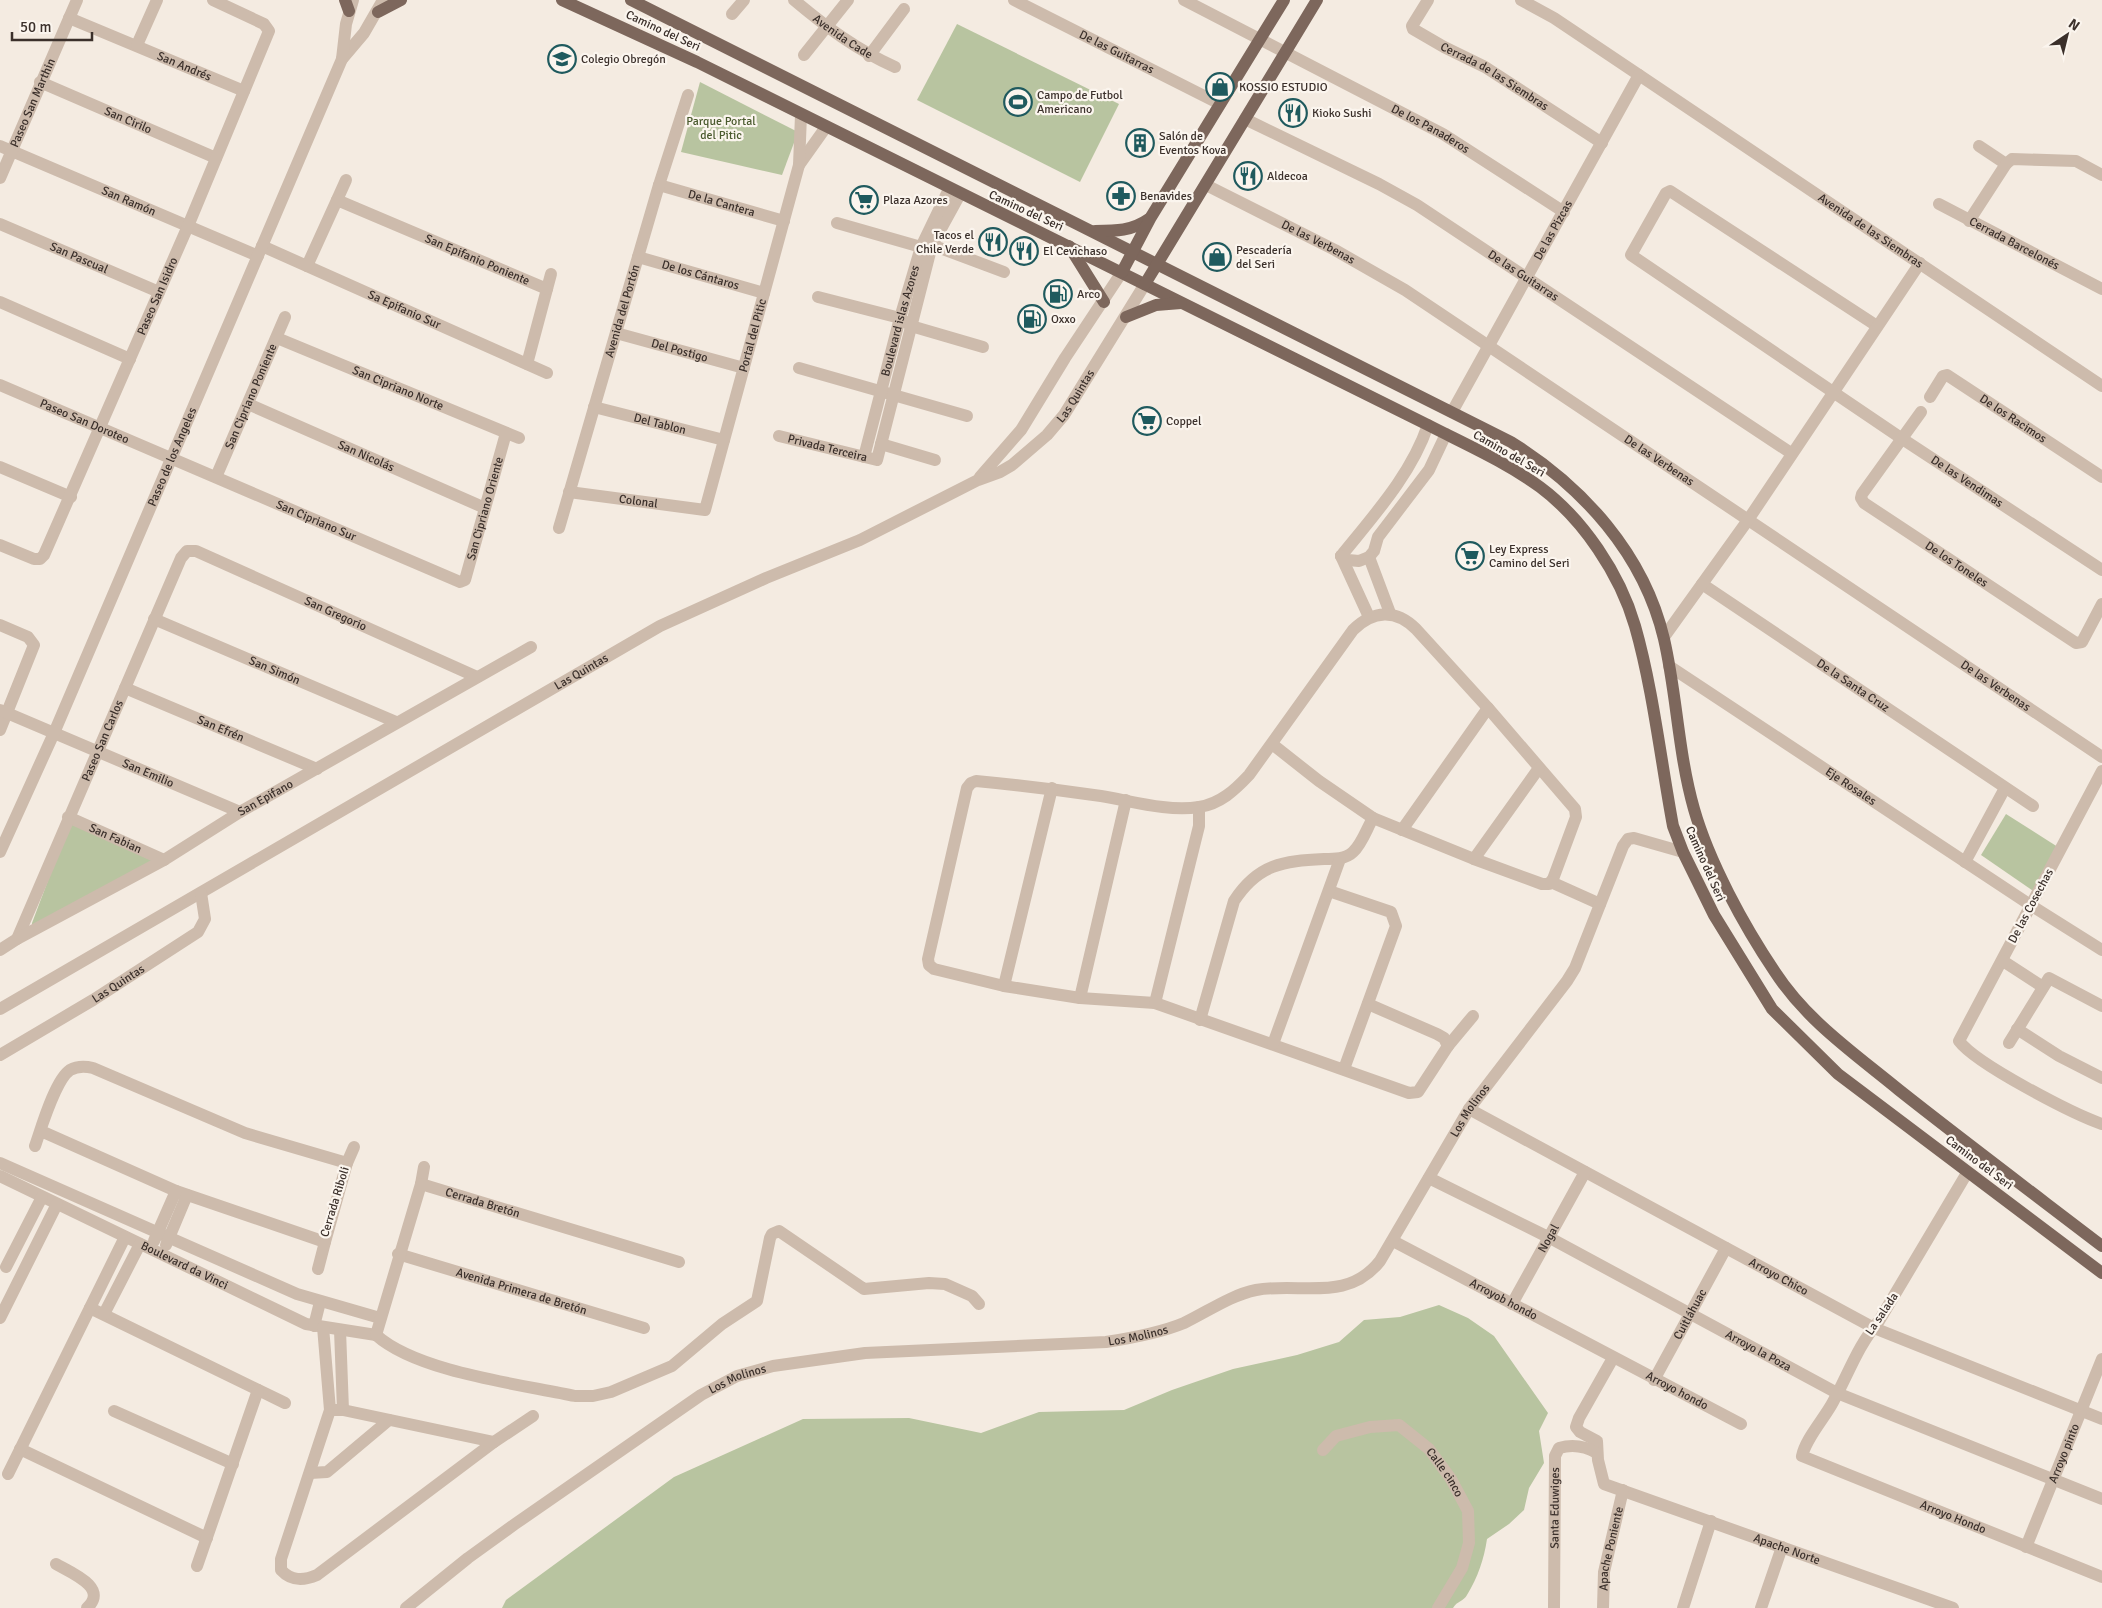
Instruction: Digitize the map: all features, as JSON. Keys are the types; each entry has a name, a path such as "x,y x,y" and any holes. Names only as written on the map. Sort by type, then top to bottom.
{"main road":[{"path":"381,6 401,0"},
{"name":"Camino del Seri","path":"562,0 697,62 954,192 1122,272 1446,434 1516,472 1555,499 1581,527 1612,575 1634,624 1673,826 1683,852 1732,948 1772,1010 1838,1074 2102,1274"},
{"name":"Camino del Seri","path":"631,0 1452,412 1511,442 1536,458 1586,501 1614,532 1636,568 1664,637 1685,770 1702,836 1721,879 1773,970 1793,998 1818,1024 1970,1147 2102,1246"},
{"path":"1122,272 1151,218 1284,0"},
{"path":"1145,284 1317,0"},
{"path":"1092,232 1127,230 1137,227 1151,218"},
{"path":"1069,246 1104,302"},
{"path":"1126,317 1156,305 1183,304"}],"street":[{"name":"Paseo San Marthin","path":"0,178 6,148 40,82 77,0"},
{"path":"137,45 157,0"},
{"name":"Paseo San Isidro","path":"0,545 34,560 40,559 71,496 101,428 269,31 264,24 213,0"},
{"path":"732,14 744,0"},
{"name":"Avenida Cade","path":"794,0 826,26 870,56 896,67"},
{"path":"804,55 848,0"},
{"name":"De las Guitarras","path":"1014,0 1220,104"},
{"name":"De los Panaderos","path":"1184,0 1443,134 1490,162 1564,212"},
{"name":"Cerrada de las Siembras","path":"1428,0 1412,26 1414,29 1444,48 1485,67 1602,143"},
{"path":"1521,0 1554,18 1640,75"},
{"path":"342,59 349,4"},
{"path":"342,59 364,33 381,6"},
{"path":"870,56 904,9"},
{"name":"San Andrés","path":"69,18 244,91"},
{"path":"346,24 364,33"},
{"name":"Paseo de los Angeles","path":"0,852 54,733 342,59"},
{"name":"De las Pizcas","path":"1452,412 1640,75"},
{"name":"Avenida de las Siembras","path":"1640,75 2102,386"},
{"name":"San Cirilo","path":"40,82 216,158"},
{"name":"Avenida del Portón","path":"559,528 659,185 688,95"},
{"name":"Portal del Pitic","path":"706,508 800,164 801,115"},
{"name":"De las Guitarras","path":"1245,119 1379,184 1417,205 1791,453"},
{"name":"Portal del Pitic","path":"800,164 826,127"},
{"path":"1979,146 2006,164 2012,160 2076,161 2102,175"},
{"name":"San Ramón","path":"6,148 188,226 260,251"},
{"name":"Cerrada Barcelonés","path":"2006,164 1969,221 2102,289"},
{"path":"307,266 346,180"},
{"name":"De la Cantera","path":"659,185 784,221"},
{"name":"De las Verbenas","path":"1206,186 1370,268 2102,757"},
{"path":"1833,391 1632,258 1632,253 1666,193 1670,191 1877,326"},
{"name":"Boulevard islas Azores","path":"870,459 881,444 887,392 900,318 927,246 954,192"},
{"name":"San Epifanio Poniente","path":"337,200 547,289"},
{"path":"1939,204 1969,221"},
{"path":"837,223 927,246 1004,272"},
{"name":"San Pascual","path":"0,224 159,292"},
{"name":"Boulevard islas Azores","path":"870,459 887,392 910,326 927,246"},
{"name":"Sa Epifanio Sur","path":"260,251 307,266 548,373"},
{"name":"De los Cántaros","path":"638,257 764,292"},
{"path":"1664,637 1748,520 1791,453 1920,263"},
{"name":"Las Quintas","path":"978,480 1022,430 1065,358 1104,302 1122,272"},
{"path":"527,364 551,274"},
{"name":"Las Quintas","path":"0,1009 660,626 757,582 860,540 978,480 1000,472 1012,465 1047,435 1079,393 1145,284"},
{"path":"818,297 900,318 910,326 983,347"},
{"path":"0,302 130,359"},
{"name":"San Cipriano Poniente","path":"216,477 285,317"},
{"name":"Del Postigo","path":"616,333 744,368"},
{"name":"San Cipriano Norte","path":"277,338 520,438"},
{"path":"799,368 967,416"},
{"name":"De los Racimos","path":"1930,397 1944,376 1947,375 2102,478"},
{"name":"Paseo San Doroteo","path":"0,385 171,457"},
{"name":"De las Vendimas","path":"1833,391 2102,570"},
{"name":"San Nicolás","path":"248,404 484,508"},
{"name":"Del Tablon","path":"594,407 724,440"},
{"path":"1901,438 1921,412"},
{"path":"1341,556 1398,484 1416,454 1428,425"},
{"name":"San Cipriano Oriente","path":"462,582 506,433"},
{"path":"1341,556 1353,562 1369,557 1377,545 1378,537 1429,470 1446,434"},
{"name":"Privada Terceira","path":"779,436 870,459"},
{"name":"De los Toneles","path":"1901,438 1862,494 1864,503 2076,643 2082,642 2102,604"},
{"path":"881,444 935,460"},
{"name":"San Cipriano Sur","path":"171,457 342,533 462,582"},
{"path":"0,467 71,496"},
{"path":"1398,484 1412,494"},
{"name":"Colonal","path":"569,492 701,511 706,508"},
{"path":"1364,526 1378,537"},
{"name":"Paseo San Carlos","path":"17,939 183,553 187,550 196,551"},
{"name":"San Gregorio","path":"196,551 476,677"},
{"path":"1341,556 1368,617"},
{"path":"1369,557 1390,613"},
{"name":"De la Santa Cruz","path":"1702,584 2033,806"},
{"path":"1473,1016 1448,1046 1418,1092 1409,1093 1156,1003 1080,998 1004,986 934,968 928,962 967,788 970,783 976,782 1052,788 1177,808 1199,807 1218,802 1234,791 1272,744 1354,630 1368,617 1390,613 1410,623 1488,708 1576,813 1551,882"},
{"name":"San Simón","path":"154,619 396,722"},
{"path":"0,625 28,637 34,642 33,649 4,712 0,730"},
{"name":"San Epifano","path":"0,950 164,860 240,812 532,646"},
{"name":"Eje Rosales","path":"1669,666 2032,906 2102,950"},
{"name":"San Efrén","path":"125,688 317,769"},
{"path":"1402,830 1488,708"},
{"name":"San Emilio","path":"4,712 240,812"},
{"path":"1272,744 1319,781 1373,818 1542,884 1551,882 1600,904"},
{"path":"1474,859 1538,768"},
{"name":"De las Cosechas","path":"2102,771 1959,1041 1964,1047 1991,1065 2046,1098 2102,1124"},
{"path":"1004,986 1052,788"},
{"path":"1965,862 2005,788"},
{"path":"1080,998 1126,800"},
{"path":"1156,1003 1199,826 1199,807"},
{"name":"San Fabian","path":"68,817 164,860"},
{"path":"1200,1020 1234,901 1243,887 1271,866 1289,861 1340,859 1353,852 1373,818"},
{"name":"Los Molinos","path":"406,1608 468,1558 515,1524 701,1395 737,1376 772,1366 865,1352 1106,1342 1140,1336 1182,1324 1255,1290 1332,1287 1355,1283 1375,1268 1393,1241 1469,1109 1575,968 1623,846 1628,840 1634,838 1683,852"},
{"path":"1273,1044 1340,859"},
{"path":"1329,891 1392,912 1396,926 1344,1069"},
{"name":"Las Quintas","path":"0,1055 93,1000 198,932 205,919 201,893"},
{"path":"2003,961 2043,987"},
{"path":"2009,1043 2043,987 2051,978 2102,1006"},
{"path":"1368,1004 1437,1034 1444,1038 1448,1046"},
{"path":"2017,1029 2059,1056 2102,1078"},
{"name":"Cerrada Riboli","path":"35,1146 41,1131 64,1076 69,1071 84,1066 93,1068 246,1133 347,1163 325,1242 182,1193 41,1131"},
{"name":"Arroyo Chico","path":"1469,1109 1874,1328 2102,1419"},
{"path":"347,1163 354,1147"},
{"name":"Boulevard da Vinci","path":"0,1163 163,1236 320,1302 380,1318"},
{"path":"424,1167 421,1184 398,1254 376,1335 386,1344 436,1366 575,1396 593,1396 611,1392 672,1366 722,1324 757,1301 770,1238 775,1232 779,1231 864,1289 930,1283 946,1284 972,1296 979,1304"},
{"name":"Nogal","path":"1512,1304 1585,1172"},
{"name":"La salada","path":"1803,1458 1802,1453 1874,1328 1968,1172"},
{"name":"Boulevard da Vinci","path":"0,1176 291,1317 318,1326 376,1335"},
{"name":"Arroyo la Poza","path":"1429,1178 1550,1238 1837,1393 2102,1499"},
{"name":"Cerrada Bretón","path":"421,1184 680,1262"},
{"path":"104,1314 151,1249 163,1236 182,1193"},
{"path":"21,1275 3,1265 42,1197"},
{"path":"0,1318 57,1204"},
{"path":"8,1474 125,1237"},
{"name":"Arroyob hondo","path":"1393,1241 1613,1358"},
{"path":"318,1269 325,1242"},
{"name":"Cuitláhuac","path":"1654,1380 1726,1248"},
{"name":"Avenida Primera de Bretón","path":"398,1254 644,1328"},
{"path":"320,1302 318,1326 337,1410"},
{"path":"90,1308 285,1403"},
{"path":"340,1330 337,1410 310,1473 281,1559 281,1570 286,1576 298,1580 317,1575 494,1442 533,1416"},
{"path":"1597,1453 1599,1447 1597,1441 1580,1432 1576,1427 1579,1418 1613,1358"},
{"name":"Arroyo hondo","path":"1613,1358 1741,1424"},
{"name":"Arroyo pinto","path":"2026,1548 2102,1359"},
{"path":"197,1566 258,1390"},
{"path":"337,1410 494,1442"},
{"path":"114,1411 233,1464"},
{"path":"310,1473 327,1472 388,1420"},
{"name":"Calle cinco","path":"1324,1450 1336,1436 1370,1427 1399,1425 1429,1449 1451,1479 1468,1511 1469,1543 1462,1568 1438,1608"},
{"name":"Santa Eduwiges","path":"1554,1608 1555,1456 1559,1448 1568,1445 1588,1448 1597,1453"},
{"path":"20,1449 207,1538"},
{"name":"Apache Norte","path":"1597,1453 1604,1484 1953,1608"},
{"name":"Arroyo Hondo","path":"1803,1458 2102,1577"},
{"name":"Apache Poniente","path":"1603,1608 1604,1572 1623,1490"},
{"path":"1683,1608 1710,1521"},
{"path":"1761,1608 1782,1547"},
{"path":"56,1564 83,1580 93,1589 94,1602 87,1608"}],"green space":[{"name":"Campo de Futbol Americano","path":"957,24 1119,104 1080,182 917,100"},
{"name":"Parque Portal del Pitic","path":"700,82 798,132 782,175 681,152"},
{"path":"2006,814 2061,849 2036,893 1981,855"},
{"path":"70,822 155,862 32,928 32,923"},
{"path":"1439,1305 1468,1318 1494,1336 1548,1413 1539,1431 1544,1463 1529,1488 1524,1510 1509,1524 1487,1539 1477,1575 1466,1597 1453,1608 502,1608 506,1600 674,1477 803,1419 909,1418 981,1433 1039,1412 1124,1410 1172,1390 1233,1369 1297,1355 1339,1342 1364,1320 1400,1317"}],"place":[{"name":"Colegio Obregón","path":"562,59"},
{"name":"KOSSIO ESTUDIO","path":"1220,87"},
{"name":"Campo de Futbol Americano","path":"1018,102"},
{"name":"Kioko Sushi","path":"1293,113"},
{"name":"Salón de Eventos Kova","path":"1140,143"},
{"name":"Aldecoa","path":"1248,176"},
{"name":"Benavides","path":"1121,196"},
{"name":"Plaza Azores","path":"864,200"},
{"name":"Tacos el Chile Verde","path":"993,242"},
{"name":"El Cevichaso","path":"1024,251"},
{"name":"Pescadería del Seri","path":"1217,257"},
{"name":"Arco","path":"1058,294"},
{"name":"Oxxo","path":"1032,319"},
{"name":"Coppel","path":"1147,421"},
{"name":"Ley Express Camino del Seri","path":"1470,556"}]}
